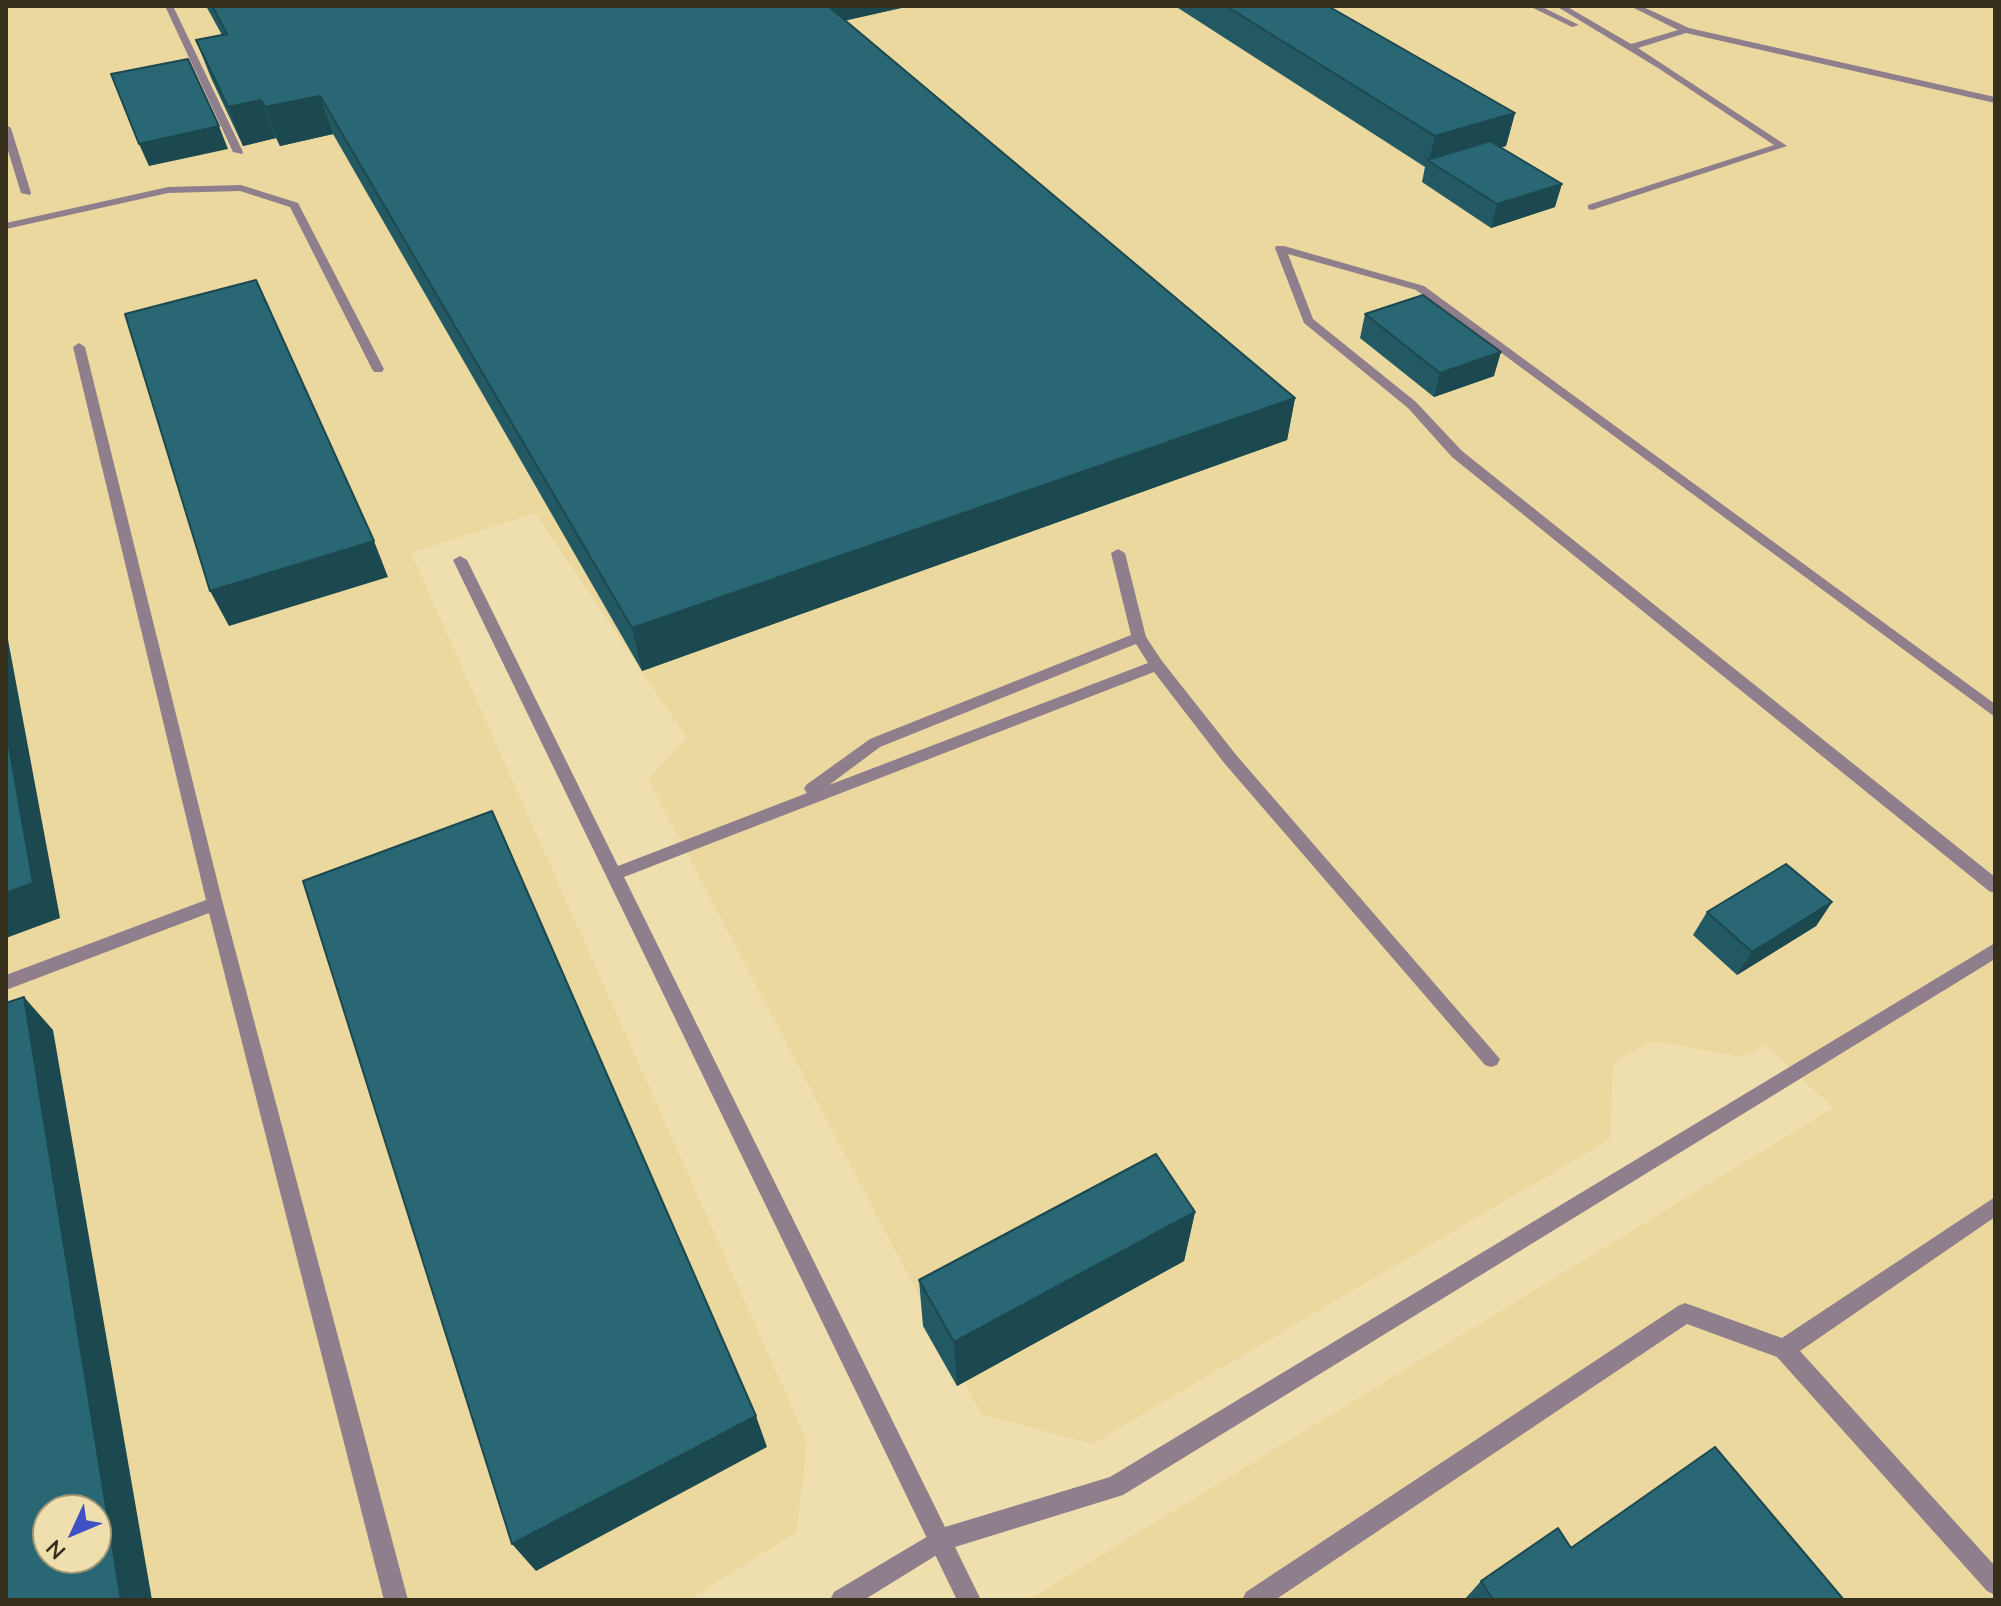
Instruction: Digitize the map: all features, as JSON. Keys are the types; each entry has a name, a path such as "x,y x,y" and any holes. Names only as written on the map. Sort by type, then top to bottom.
{"street":[{"path":"169,6 238,152"},
{"path":"1533,6 1614,40"},
{"path":"1560,6 1782,146 1592,207"},
{"path":"1634,6 1686,30 1995,100"},
{"path":"1629,48 1686,30"},
{"path":"6,128 26,193"},
{"path":"6,226 168,190 241,188 294,205 378,369"},
{"path":"1995,712 1420,288 1280,248 1308,321 1412,405 1457,454 1995,886"},
{"path":"79,347 215,904 396,1600"},
{"path":"1118,553 1139,637 1157,665 1231,760 1491,1059"},
{"path":"460,560 969,1600"},
{"path":"792,803 875,743 1139,637"},
{"path":"614,874 1157,665"},
{"path":"6,983 215,904"},
{"path":"842,1600 940,1540 1115,1487 1995,950"},
{"path":"1784,1349 1995,1206"},
{"path":"1254,1600 1685,1313 1784,1349 1995,1583"}],"shaded area":[{"path":"6,6 1995,6 1995,1600 1028,1600 1833,1108 1766,1045 1744,1057 1653,1041 1613,1063 1610,1139 1092,1444 981,1414 648,779 687,738 535,513 411,553 807,1441 797,1532 688,1600 6,1600"}],"building":[{"path":"212,6 828,6 1295,398 632,628 320,96 265,107 261,100 228,107 196,40 227,34"},
{"path":"1226,6 1328,6 1515,113 1435,136"},
{"path":"188,59 219,126 139,144 111,74"},
{"path":"1490,141 1562,184 1497,204 1427,160"},
{"path":"256,280 374,541 210,591 125,314"},
{"path":"1423,295 1501,352 1440,373 1365,314"},
{"path":"6,729 33,883 6,893"},
{"path":"492,811 756,1416 512,1544 303,881"},
{"path":"1786,864 1832,902 1752,952 1707,912"},
{"path":"24,997 104,1494 32,1494 32,1574 112,1574 112,1544 121,1600 6,1600 6,1003"},
{"path":"1156,1154 1195,1212 954,1342 919,1280"},
{"path":"1715,1447 1844,1600 1493,1600 1481,1581 1558,1528 1571,1548"}]}
